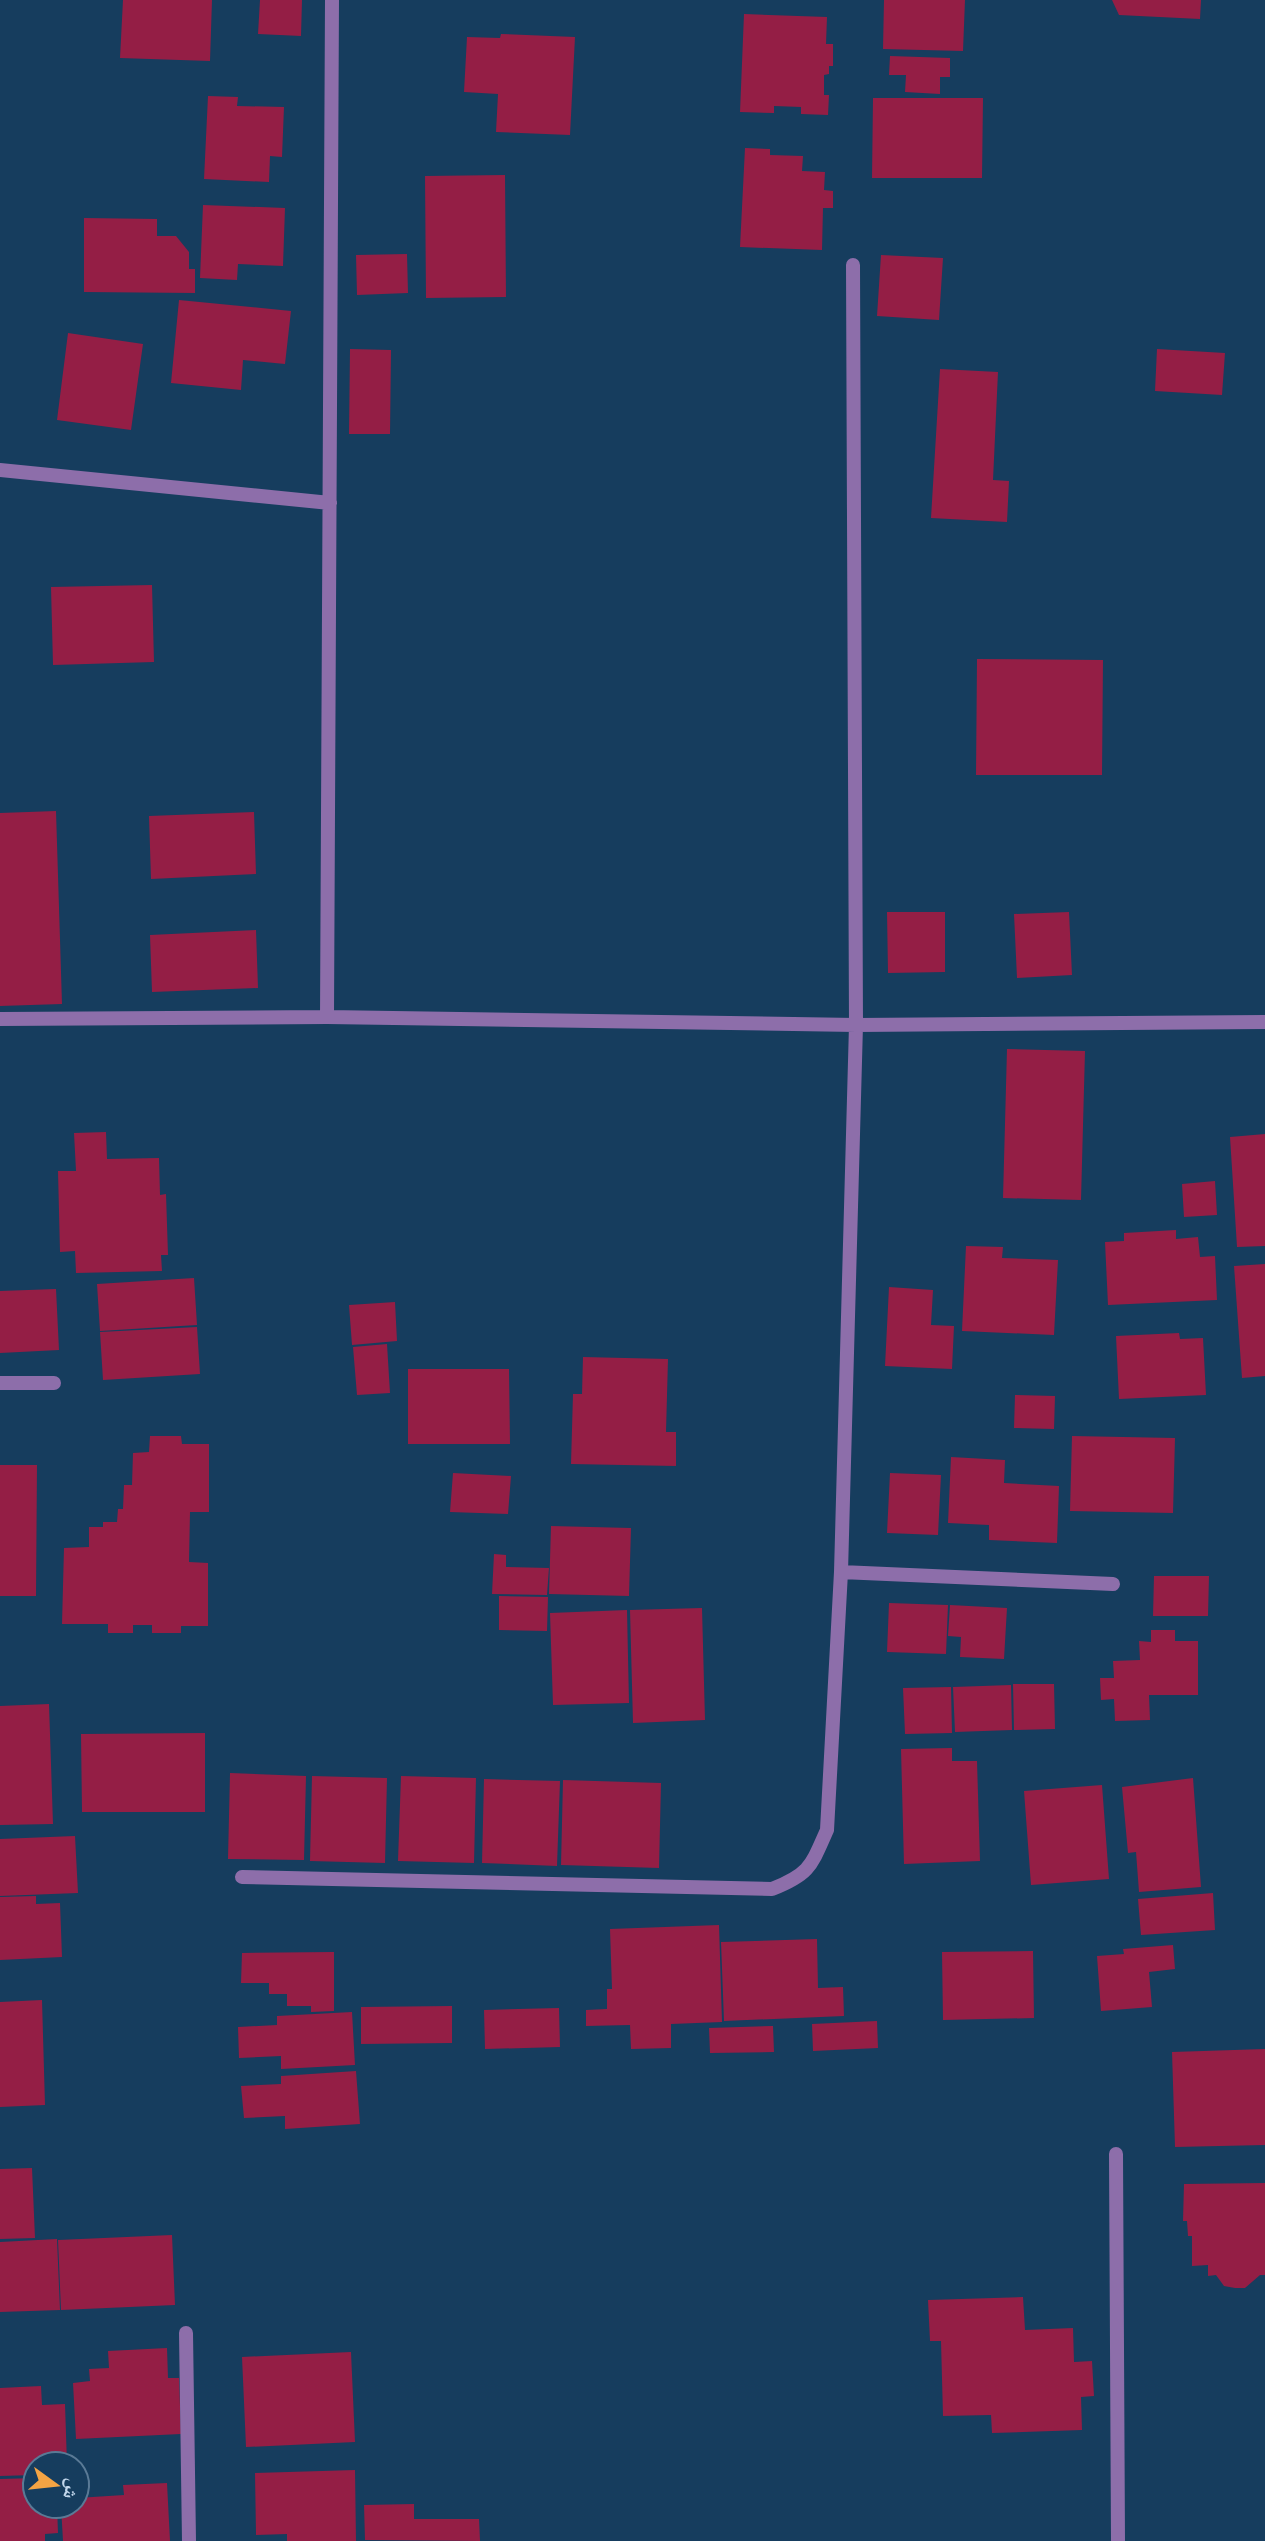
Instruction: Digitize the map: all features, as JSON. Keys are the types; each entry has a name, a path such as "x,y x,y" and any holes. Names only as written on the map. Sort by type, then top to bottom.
{"street":[{"path":"327,1017 332,0"},
{"path":"242,1877 772,1889 800,1878 813,1861 827,1830 841,1572 856,1025 853,265"},
{"path":"0,470 330,503"},
{"path":"0,1019 327,1017 856,1025 1265,1022"},
{"path":"0,1384 54,1383"},
{"path":"841,1572 1113,1584"},
{"path":"1116,2154 1118,2541"},
{"path":"186,2333 189,2541"}],"building":[{"path":"123,0 212,0 210,61 120,58"},
{"path":"260,0 302,0 301,36 258,34"},
{"path":"884,0 965,0 963,51 883,49"},
{"path":"1112,0 1201,0 1200,19 1119,15"},
{"path":"744,14 827,17 826,44 833,44 833,66 829,66 829,74 824,75 824,95 829,95 828,115 801,114 801,107 774,106 774,113 740,112"},
{"path":"501,34 575,37 570,135 496,132 498,94 464,92 467,37 500,38"},
{"path":"890,56 950,58 950,77 940,77 940,94 905,92 906,75 889,75"},
{"path":"208,96 238,97 237,106 284,107 282,157 270,156 269,182 204,179"},
{"path":"873,98 983,98 982,178 872,178"},
{"path":"745,148 770,149 770,155 803,156 802,171 825,172 824,190 833,191 833,208 823,208 822,250 740,247"},
{"path":"505,175 506,297 426,298 425,176"},
{"path":"203,205 285,208 283,266 238,264 237,280 200,278"},
{"path":"84,218 157,219 157,236 176,236 189,252 189,269 195,269 195,293 84,292"},
{"path":"407,254 408,293 357,295 356,255"},
{"path":"881,255 943,258 939,320 877,316"},
{"path":"179,300 291,311 285,364 243,360 241,390 171,383"},
{"path":"68,333 143,344 131,430 57,420"},
{"path":"350,349 391,350 390,434 349,434"},
{"path":"1157,349 1225,353 1222,395 1155,391"},
{"path":"940,369 998,372 993,480 1009,481 1007,522 931,518"},
{"path":"152,585 154,662 53,665 51,587"},
{"path":"977,659 1103,660 1102,775 976,775"},
{"path":"56,811 62,1004 0,1006 0,813"},
{"path":"254,812 256,874 151,879 149,816"},
{"path":"887,912 945,912 945,972 888,973"},
{"path":"1069,912 1072,975 1017,978 1014,914"},
{"path":"256,930 258,988 152,992 150,935"},
{"path":"1007,1049 1085,1051 1081,1200 1003,1198"},
{"path":"106,1132 107,1159 159,1158 160,1195 166,1194 168,1255 161,1255 162,1271 76,1273 75,1251 60,1252 58,1171 76,1171 74,1133"},
{"path":"1265,1134 1265,1246 1237,1247 1230,1137"},
{"path":"1215,1181 1217,1215 1184,1217 1182,1184"},
{"path":"1176,1230 1176,1239 1198,1237 1200,1257 1215,1256 1217,1300 1108,1305 1105,1242 1124,1241 1124,1233"},
{"path":"966,1246 1003,1247 1002,1258 1058,1260 1054,1335 962,1331"},
{"path":"1265,1264 1265,1376 1242,1378 1234,1266"},
{"path":"194,1278 197,1325 100,1331 97,1284"},
{"path":"889,1287 933,1290 931,1325 954,1326 952,1369 885,1366"},
{"path":"56,1289 59,1350 0,1353 0,1291"},
{"path":"395,1302 397,1341 352,1345 349,1305"},
{"path":"197,1327 200,1374 103,1380 100,1332"},
{"path":"1179,1333 1180,1339 1203,1338 1206,1395 1119,1399 1116,1336"},
{"path":"387,1344 390,1393 357,1395 353,1347"},
{"path":"583,1357 668,1359 666,1432 676,1432 676,1466 571,1464 573,1394 582,1394"},
{"path":"408,1369 509,1369 510,1444 408,1444"},
{"path":"1015,1395 1055,1396 1054,1429 1014,1428"},
{"path":"150,1436 181,1436 182,1444 209,1444 209,1512 190,1512 189,1562 208,1563 208,1626 181,1626 181,1633 152,1633 152,1625 133,1625 133,1633 108,1633 108,1624 62,1624 64,1548 89,1547 89,1527 103,1527 103,1522 117,1522 118,1509 123,1509 124,1485 132,1485 133,1453 149,1452"},
{"path":"1072,1436 1175,1438 1173,1513 1070,1511"},
{"path":"951,1457 1005,1460 1004,1483 1059,1486 1057,1543 989,1540 989,1525 948,1523"},
{"path":"0,1465 37,1465 36,1596 0,1596"},
{"path":"453,1473 511,1476 508,1514 450,1512"},
{"path":"890,1473 941,1475 938,1535 887,1533"},
{"path":"551,1526 631,1528 629,1596 549,1594"},
{"path":"494,1554 506,1555 506,1567 549,1568 547,1595 492,1594"},
{"path":"1154,1576 1209,1576 1208,1616 1153,1616"},
{"path":"499,1596 548,1597 547,1631 499,1630"},
{"path":"889,1603 948,1605 946,1654 887,1652"},
{"path":"950,1605 1007,1608 1004,1659 960,1657 961,1637 948,1636"},
{"path":"702,1608 705,1720 633,1723 630,1610"},
{"path":"627,1610 629,1703 553,1705 550,1613"},
{"path":"1151,1630 1175,1630 1175,1641 1198,1641 1198,1695 1149,1695 1150,1720 1115,1721 1114,1699 1101,1700 1100,1678 1114,1678 1113,1661 1140,1660 1139,1641 1151,1642"},
{"path":"1013,1684 1054,1684 1055,1729 1014,1730"},
{"path":"1011,1685 1012,1730 955,1732 953,1687"},
{"path":"951,1687 952,1733 905,1734 903,1688"},
{"path":"49,1704 53,1824 0,1825 0,1706"},
{"path":"205,1733 205,1812 82,1812 81,1734"},
{"path":"952,1748 952,1761 977,1761 980,1861 904,1864 901,1749"},
{"path":"230,1773 306,1776 304,1860 228,1859"},
{"path":"312,1776 387,1778 385,1863 310,1861"},
{"path":"401,1776 476,1778 474,1863 398,1861"},
{"path":"1193,1778 1201,1887 1139,1892 1136,1852 1128,1853 1122,1787"},
{"path":"484,1779 560,1781 557,1866 482,1863"},
{"path":"563,1780 661,1783 659,1868 561,1865"},
{"path":"1102,1785 1109,1879 1031,1885 1024,1791"},
{"path":"75,1836 78,1893 0,1896 0,1839"},
{"path":"1213,1893 1215,1930 1141,1935 1138,1899"},
{"path":"36,1896 36,1904 60,1903 62,1957 0,1960 0,1897"},
{"path":"719,1925 722,2022 671,2024 671,2048 631,2049 630,2025 586,2026 586,2010 607,2009 607,1989 612,1989 610,1929"},
{"path":"817,1939 818,1988 843,1987 844,2016 724,2021 721,1942"},
{"path":"1173,1945 1175,1969 1149,1972 1152,2007 1101,2011 1097,1956 1124,1954 1123,1949"},
{"path":"1033,1951 1034,2018 943,2020 942,1952"},
{"path":"334,1952 334,2011 311,2012 311,2006 287,2006 287,1994 269,1994 269,1983 241,1983 242,1953"},
{"path":"42,2000 45,2105 0,2107 0,2002"},
{"path":"452,2006 452,2043 361,2044 361,2007"},
{"path":"559,2008 560,2047 485,2049 484,2010"},
{"path":"352,2012 355,2065 281,2069 281,2056 239,2058 238,2027 277,2025 277,2016"},
{"path":"877,2021 878,2048 813,2051 812,2024"},
{"path":"773,2026 774,2052 710,2053 709,2028"},
{"path":"1265,2049 1265,2145 1175,2147 1172,2052"},
{"path":"356,2071 360,2124 285,2129 285,2116 244,2118 241,2086 281,2084 281,2076"},
{"path":"32,2168 35,2238 0,2239 0,2169"},
{"path":"1265,2183 1265,2275 1260,2275 1245,2288 1224,2286 1216,2275 1208,2276 1208,2265 1192,2266 1192,2236 1188,2236 1187,2221 1183,2221 1184,2184"},
{"path":"172,2235 175,2305 61,2310 58,2240"},
{"path":"57,2239 60,2310 0,2312 0,2242"},
{"path":"1023,2297 1025,2330 1073,2328 1074,2362 1092,2361 1094,2396 1081,2397 1082,2430 992,2433 991,2415 943,2416 941,2341 930,2341 928,2300"},
{"path":"167,2348 168,2378 179,2378 181,2434 76,2439 73,2383 90,2381 89,2369 109,2368 108,2351"},
{"path":"351,2352 355,2442 246,2447 242,2357"},
{"path":"41,2386 42,2405 65,2404 67,2450 21,2450 21,2475 0,2476 0,2388"},
{"path":"355,2470 356,2541 287,2541 287,2534 256,2535 255,2473"},
{"path":"21,2478 21,2520 58,2520 58,2533 45,2534 45,2541 0,2541 0,2479"},
{"path":"167,2483 170,2541 63,2541 62,2520 91,2520 91,2497 124,2495 123,2485"},
{"path":"414,2504 414,2519 479,2519 480,2541 365,2540 364,2505"}]}
